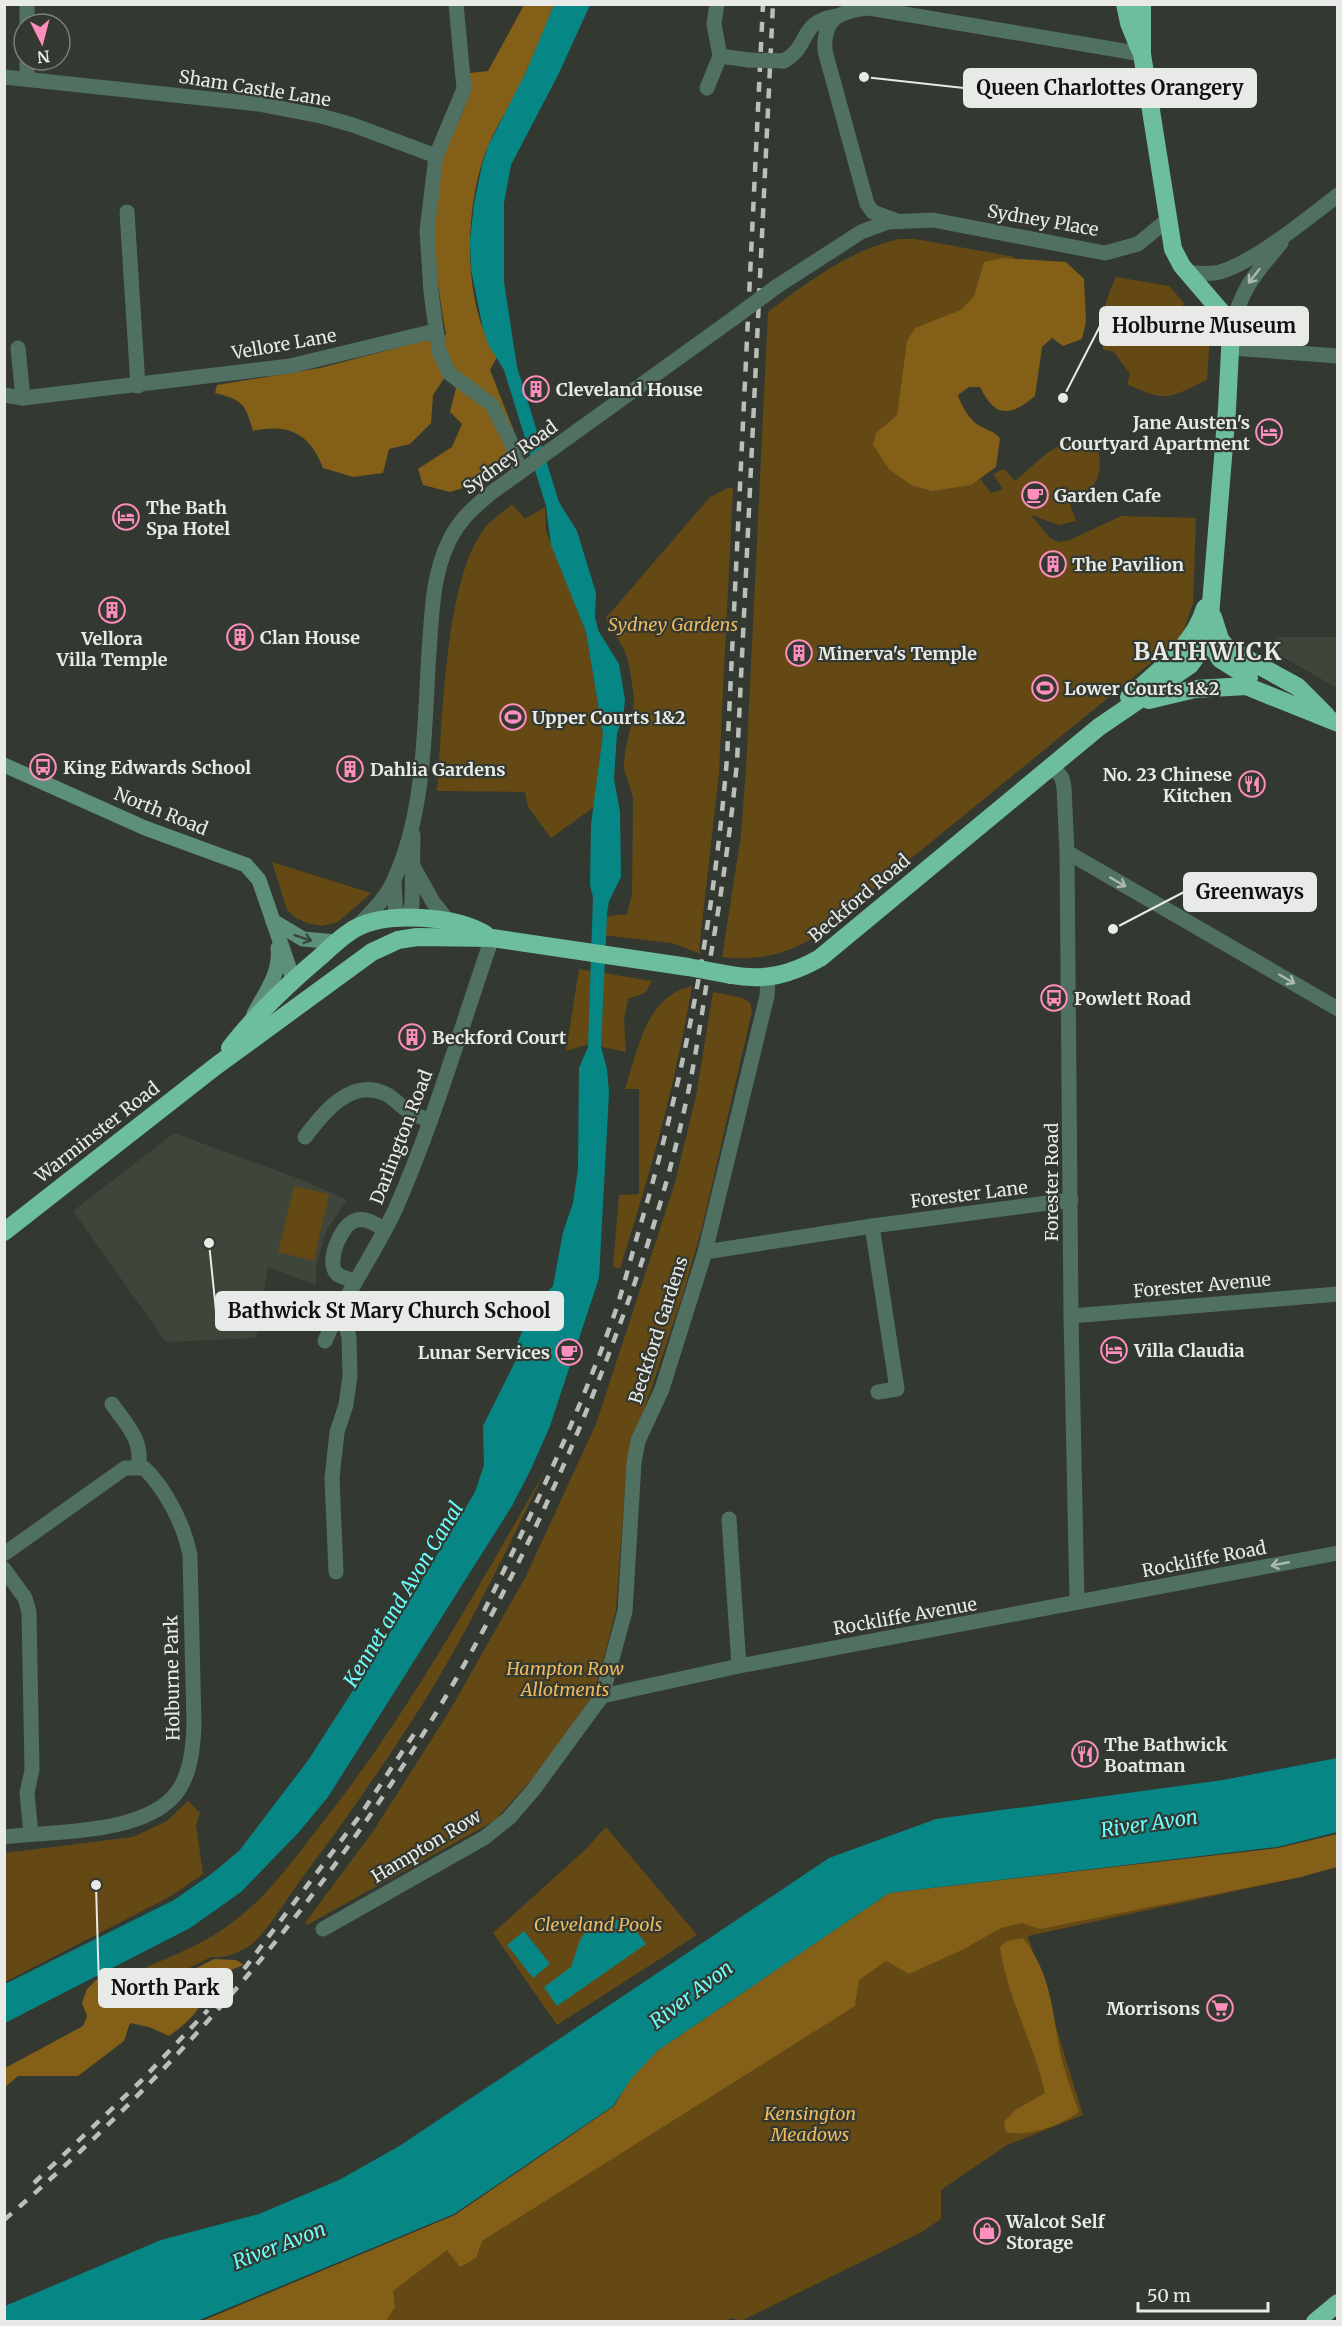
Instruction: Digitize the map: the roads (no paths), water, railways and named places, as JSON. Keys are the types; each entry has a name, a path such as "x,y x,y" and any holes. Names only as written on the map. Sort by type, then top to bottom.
{"highway":[{"path":"1125,4 1129,23 1142,54"},
{"path":"1142,4 1142,54 1166,221 1173,249 1187,272 1224,315 1231,339 1213,584 1206,617 1208,640 1220,659 1334,721"},
{"path":"1206,617 1227,648 1247,662 1298,687 1334,721"},
{"path":"1099,727 1184,645 1206,617"},
{"path":"1190,666 1208,640"},
{"path":"1190,666 1220,659 1247,662"},
{"name":"Beckford Road","path":"398,929 451,929 492,938 731,975 768,978 802,968 820,958 1099,727 1190,666"},
{"path":"1136,704 1195,689 1246,686 1334,721"},
{"name":"Warminster Road","path":"216,1066 248,1025 337,942 356,928 380,920 398,929"},
{"name":"Warminster Road","path":"4,1232 216,1066 372,951 398,929"},
{"name":"Warminster Road","path":"292,984 310,984 370,939 398,929"},
{"path":"286,1015 292,984"},
{"path":"1315,2322 1338,2303"}],"street":[{"path":"456,4 464,89 436,156 427,231 435,332 439,351 449,373 464,386 482,396 499,415 520,472"},
{"path":"707,88 720,56 714,24 717,4"},
{"path":"932,4 933,21"},
{"path":"720,56 784,61 798,50 812,24 822,18 837,16 849,10 869,8 933,21 1142,54"},
{"path":"837,16 828,26 824,37 825,51 864,194 873,212 897,221"},
{"path":"27,72 27,79"},
{"name":"Sham Castle Lane","path":"4,77 258,104 353,124 436,156"},
{"path":"1187,272 1204,274 1219,272 1291,231 1338,195"},
{"path":"127,212 138,386"},
{"name":"Sydney Place","path":"776,288 861,232 874,225 897,221 933,220 1105,253 1138,244 1166,221"},
{"path":"1291,231 1249,280 1238,301 1231,339 1338,356"},
{"name":"Sydney Road","path":"356,928 375,908 394,881 412,823 421,762 433,596 438,571 449,541 461,521 471,509 520,472 776,288"},
{"name":"Vellore Lane","path":"4,395 23,398 290,366 435,332"},
{"path":"18,348 23,398"},
{"name":"North Road","path":"4,765 175,840 246,865 259,880 292,984"},
{"name":"Forester Road","path":"1052,765 1062,778 1064,787 1067,852 1071,1316 1077,1602"},
{"name":"Sydney Road","path":"398,929 412,905 414,868 412,823"},
{"path":"1067,852 1338,1009"},
{"name":"Sydney Road","path":"414,868 451,929"},
{"name":"Sydney Road","path":"394,881 398,929"},
{"path":"274,927 303,939 337,942"},
{"name":"North Road","path":"274,927 279,964 292,984"},
{"name":"Darlington Road","path":"325,1341 354,1281 395,1210 430,1121 492,938"},
{"path":"248,1025 279,964"},
{"name":"Beckford Gardens","path":"602,1696 625,1611 634,1464 638,1441 662,1389 705,1252 767,996 768,978"},
{"path":"305,1137 321,1115 340,1099 361,1090 380,1091 409,1112 430,1121"},
{"name":"Forester Lane","path":"705,1252 872,1226 1071,1200"},
{"path":"354,1281 338,1274 333,1267 332,1257 347,1226 355,1220 366,1220 384,1229"},
{"path":"872,1226 897,1389 878,1392"},
{"name":"Forester Avenue","path":"1071,1316 1338,1294"},
{"path":"336,1572 332,1478 337,1432 346,1405 350,1376 349,1337 341,1307"},
{"path":"4,1554 132,1467 141,1453 138,1441 111,1404"},
{"name":"Holburne Park","path":"4,1837 108,1826 148,1815 166,1803 178,1791 187,1772 193,1746 194,1725 190,1555 187,1540 174,1511 148,1471 132,1467"},
{"path":"729,1519 739,1666"},
{"name":"Rockliffe Road","path":"1077,1602 1338,1553"},
{"path":"4,1569 25,1598 29,1612 32,1770 27,1793 32,1834"},
{"name":"Rockliffe Avenue","path":"602,1696 739,1666 1077,1602"},
{"name":"Hampton Row","path":"323,1929 484,1838 509,1818 534,1789 602,1696"}],"water":[{"path":"554,5 590,5 559,73 511,165 504,203 504,282 517,367 559,502 577,531 596,593 595,617 598,630 619,664 625,700 623,718 617,733 614,779 620,812 621,877 609,901 607,914 601,1047 607,1069 609,1093 599,1278 550,1426 512,1506 328,1797 299,1832 241,1892 190,1928 5,2023 5,1984 174,1900 210,1875 239,1851 309,1759 393,1628 475,1492 484,1465 483,1426 515,1362 514,1351 531,1310 553,1286 563,1232 573,1203 578,1169 579,1068 588,1047 593,897 590,885 591,824 603,734 586,632 551,545 546,506 504,370 488,344 483,329 471,269 470,240 474,204 488,146 526,72"},
{"name":"River Avon","path":"1337,1758 1337,1832 1277,1847 889,1893 657,2051 631,2079 613,2106 454,2214 197,2321 5,2321 5,2306 161,2240 259,2214 339,2180 401,2145 829,1858 936,1819 1223,1780"},
{"name":"Cleveland Pools","path":"617,1920 631,1924 646,1944 557,2006 544,1987 571,1967 580,1940 589,1927"},
{"path":"524,1931 550,1964 533,1978 507,1945"}],"railway":[{"path":"484,1611 568,1432 616,1310 670,1114 684,1055 706,937 727,758 763,4"},
{"path":"4,2220 101,2132 191,2039 274,1943 351,1843 421,1738 485,1628 542,1513 594,1392 633,1288 666,1183 688,1091 719,906 735,786 773,4"},
{"path":"244,1969 359,1817 416,1731"},
{"path":"34,2183 140,2082 208,2010"}],"place":[{"name":"Queen Charlottes Orangery","path":"864,77"},
{"name":"Cleveland House","path":"536,389"},
{"name":"Holburne Museum","path":"1063,398"},
{"name":"Jane Austen's Courtyard Apartment","path":"1269,432"},
{"name":"Garden Cafe","path":"1035,495"},
{"name":"The Bath Spa Hotel","path":"126,517"},
{"name":"The Pavilion","path":"1053,564"},
{"name":"Vellora Villa Temple","path":"112,610"},
{"name":"Clan House","path":"240,637"},
{"name":"Minerva's Temple","path":"799,653"},
{"name":"Lower Courts 1&2","path":"1045,688"},
{"name":"Upper Courts 1&2","path":"513,717"},
{"name":"King Edwards School","path":"43,767"},
{"name":"Dahlia Gardens","path":"350,769"},
{"name":"No. 23 Chinese Kitchen","path":"1252,784"},
{"name":"Greenways","path":"1113,929"},
{"name":"Powlett Road","path":"1054,998"},
{"name":"Beckford Court","path":"412,1037"},
{"name":"Bathwick St Mary Church School","path":"209,1243"},
{"name":"Villa Claudia","path":"1114,1350"},
{"name":"Lunar Services","path":"569,1352"},
{"name":"The Bathwick Boatman","path":"1085,1754"},
{"name":"North Park","path":"96,1885"},
{"name":"Morrisons","path":"1220,2008"},
{"name":"Walcot Self Storage","path":"987,2231"}],"district":[{"name":"BATHWICK","path":"1208,651"}],"park label":[{"name":"Sydney Gardens","path":"673,624"},
{"name":"Hampton Row Allotments","path":"565,1678"},
{"name":"Kensington Meadows","path":"810,2123"}],"water label":[{"name":"Kennet and Avon Canal","path":"403,1594"}]}
